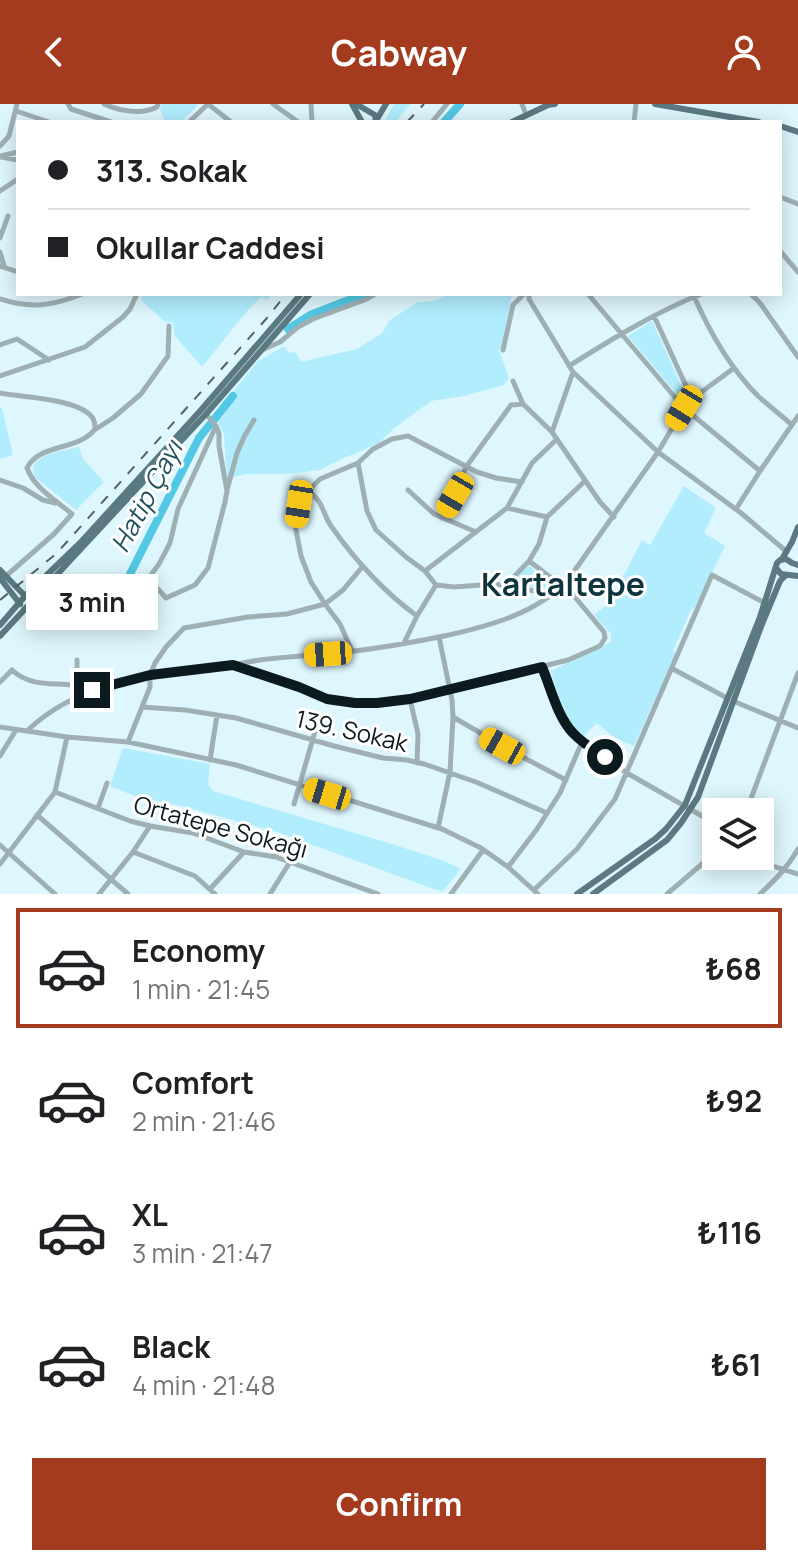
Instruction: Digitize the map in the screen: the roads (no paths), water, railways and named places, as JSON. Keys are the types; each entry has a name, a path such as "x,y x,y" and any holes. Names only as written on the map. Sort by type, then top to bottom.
{"main road":[{"path":"354,104 373,114 376,120"},
{"path":"362,120 378,104"},
{"path":"516,120 555,104"},
{"path":"655,104 702,108 739,120"},
{"path":"0,636 28,599 201,410 299,296"},
{"path":"28,599 212,421 261,350 308,296"},
{"path":"730,699 778,562 787,552 798,527"},
{"path":"593,894 667,840 688,807 706,754 780,581 795,564 782,559"},
{"path":"776,568 779,573 798,576"},
{"path":"0,570 22,606"},
{"path":"3,577 28,599"},
{"path":"0,625 22,606"},
{"path":"577,894 655,839 688,807"}],"street":[{"path":"68,104 71,109 105,120"},
{"path":"104,104 114,109 149,112 158,104"},
{"path":"191,120 208,104 228,120"},
{"path":"273,104 295,120"},
{"path":"434,120 447,104"},
{"path":"522,104 526,115"},
{"path":"0,146 10,133 16,107 45,120"},
{"path":"0,238 8,216"},
{"path":"0,252 2,266"},
{"path":"782,253 798,272"},
{"path":"0,299 17,305 43,306 76,296"},
{"path":"0,376 85,347 123,317 136,296"},
{"path":"261,350 280,342 313,319 372,296"},
{"path":"503,350 513,305 524,296"},
{"path":"527,296 571,369 658,452 736,509 787,552"},
{"path":"590,296 684,408 760,471"},
{"path":"552,432 571,369 622,333 694,296"},
{"path":"696,296 711,332 734,368 757,395 792,425"},
{"path":"753,296 798,357"},
{"path":"654,316 692,399"},
{"path":"3,577 54,534 72,514 31,478 27,468 30,463 39,455 90,437 95,429 141,394 168,356 169,326"},
{"path":"0,345 17,339 49,360"},
{"path":"28,730 51,712 92,690 150,675 404,643 466,631 524,612 557,592 614,517 684,408 734,368"},
{"path":"513,381 523,404 552,432 600,502 614,517"},
{"path":"0,393 79,408 91,417 95,429"},
{"path":"442,518 466,467 511,405 523,404"},
{"path":"736,509 798,416"},
{"path":"141,586 158,589 166,598 195,585 202,578 214,550 237,453 254,420"},
{"path":"212,421 227,491"},
{"path":"22,606 59,623 87,622 110,612 141,586 159,564 170,543 178,509 212,421"},
{"path":"352,651 340,624 311,582 301,556 295,525 301,495 320,479 358,463 373,449 392,439 408,436 466,467 496,478 522,482"},
{"path":"425,571 507,508 532,463 557,439"},
{"path":"358,463 367,511 376,530 425,571 436,585 495,584 557,592"},
{"path":"0,480 23,488 43,500 57,502"},
{"path":"505,586 529,561 539,544 547,517 585,481"},
{"path":"408,490 434,514 477,533"},
{"path":"308,491 318,498 329,523 374,579 417,616"},
{"path":"507,508 547,517"},
{"path":"233,665 327,699 355,703 410,699 450,690 575,658 600,646 605,638 604,632 563,585 529,561"},
{"path":"128,742 150,687 150,675 155,663 184,628 287,614 325,604 343,590 363,566"},
{"path":"0,727 128,742 236,765 438,828 483,850 536,892 577,849 615,799 712,575 765,603"},
{"path":"404,643 436,585"},
{"path":"28,599 39,616"},
{"path":"438,828 450,772 453,717 439,637"},
{"path":"77,660 82,686"},
{"path":"542,667 570,730 582,742 627,773 702,816"},
{"path":"673,669 730,699 798,728"},
{"path":"0,682 12,670 20,678 35,682 82,686 92,690"},
{"path":"751,798 798,673"},
{"path":"410,699 418,734 417,763"},
{"name":"139. Sokak","path":"142,707 236,718 313,741 417,763 450,772 547,813"},
{"path":"210,760 217,715"},
{"path":"453,717 566,780"},
{"path":"294,804 319,718"},
{"path":"0,756 16,730"},
{"path":"0,864 55,792 67,737"},
{"path":"508,867 547,813 566,780 582,742"},
{"path":"98,808 107,783"},
{"name":"Ortatepe Sokağı","path":"55,792 150,826 193,833 244,852 276,857 378,894"},
{"path":"37,815 128,894"},
{"path":"99,894 150,826"},
{"path":"276,857 282,840"},
{"path":"0,845 55,894"},
{"path":"760,894 784,870 798,849"},
{"path":"451,894 483,850"},
{"path":"133,852 195,876 212,891 244,852"},
{"path":"270,894 290,862"},
{"path":"667,894 702,864"},
{"path":"774,867 798,874"},
{"path":"351,894 355,885"}],"waterway":[{"name":"Hatip Çayı","path":"446,120 460,104"},
{"name":"Hatip Çayı","path":"288,329 310,315 359,296"},
{"name":"Hatip Çayı","path":"43,607 70,613 82,612 112,597 129,576 199,438 233,396"}],"railway":[{"path":"409,120 424,104"},
{"path":"0,600 57,553 284,296"}],"district":[{"name":"Kartaltepe","path":"563,584"}]}
